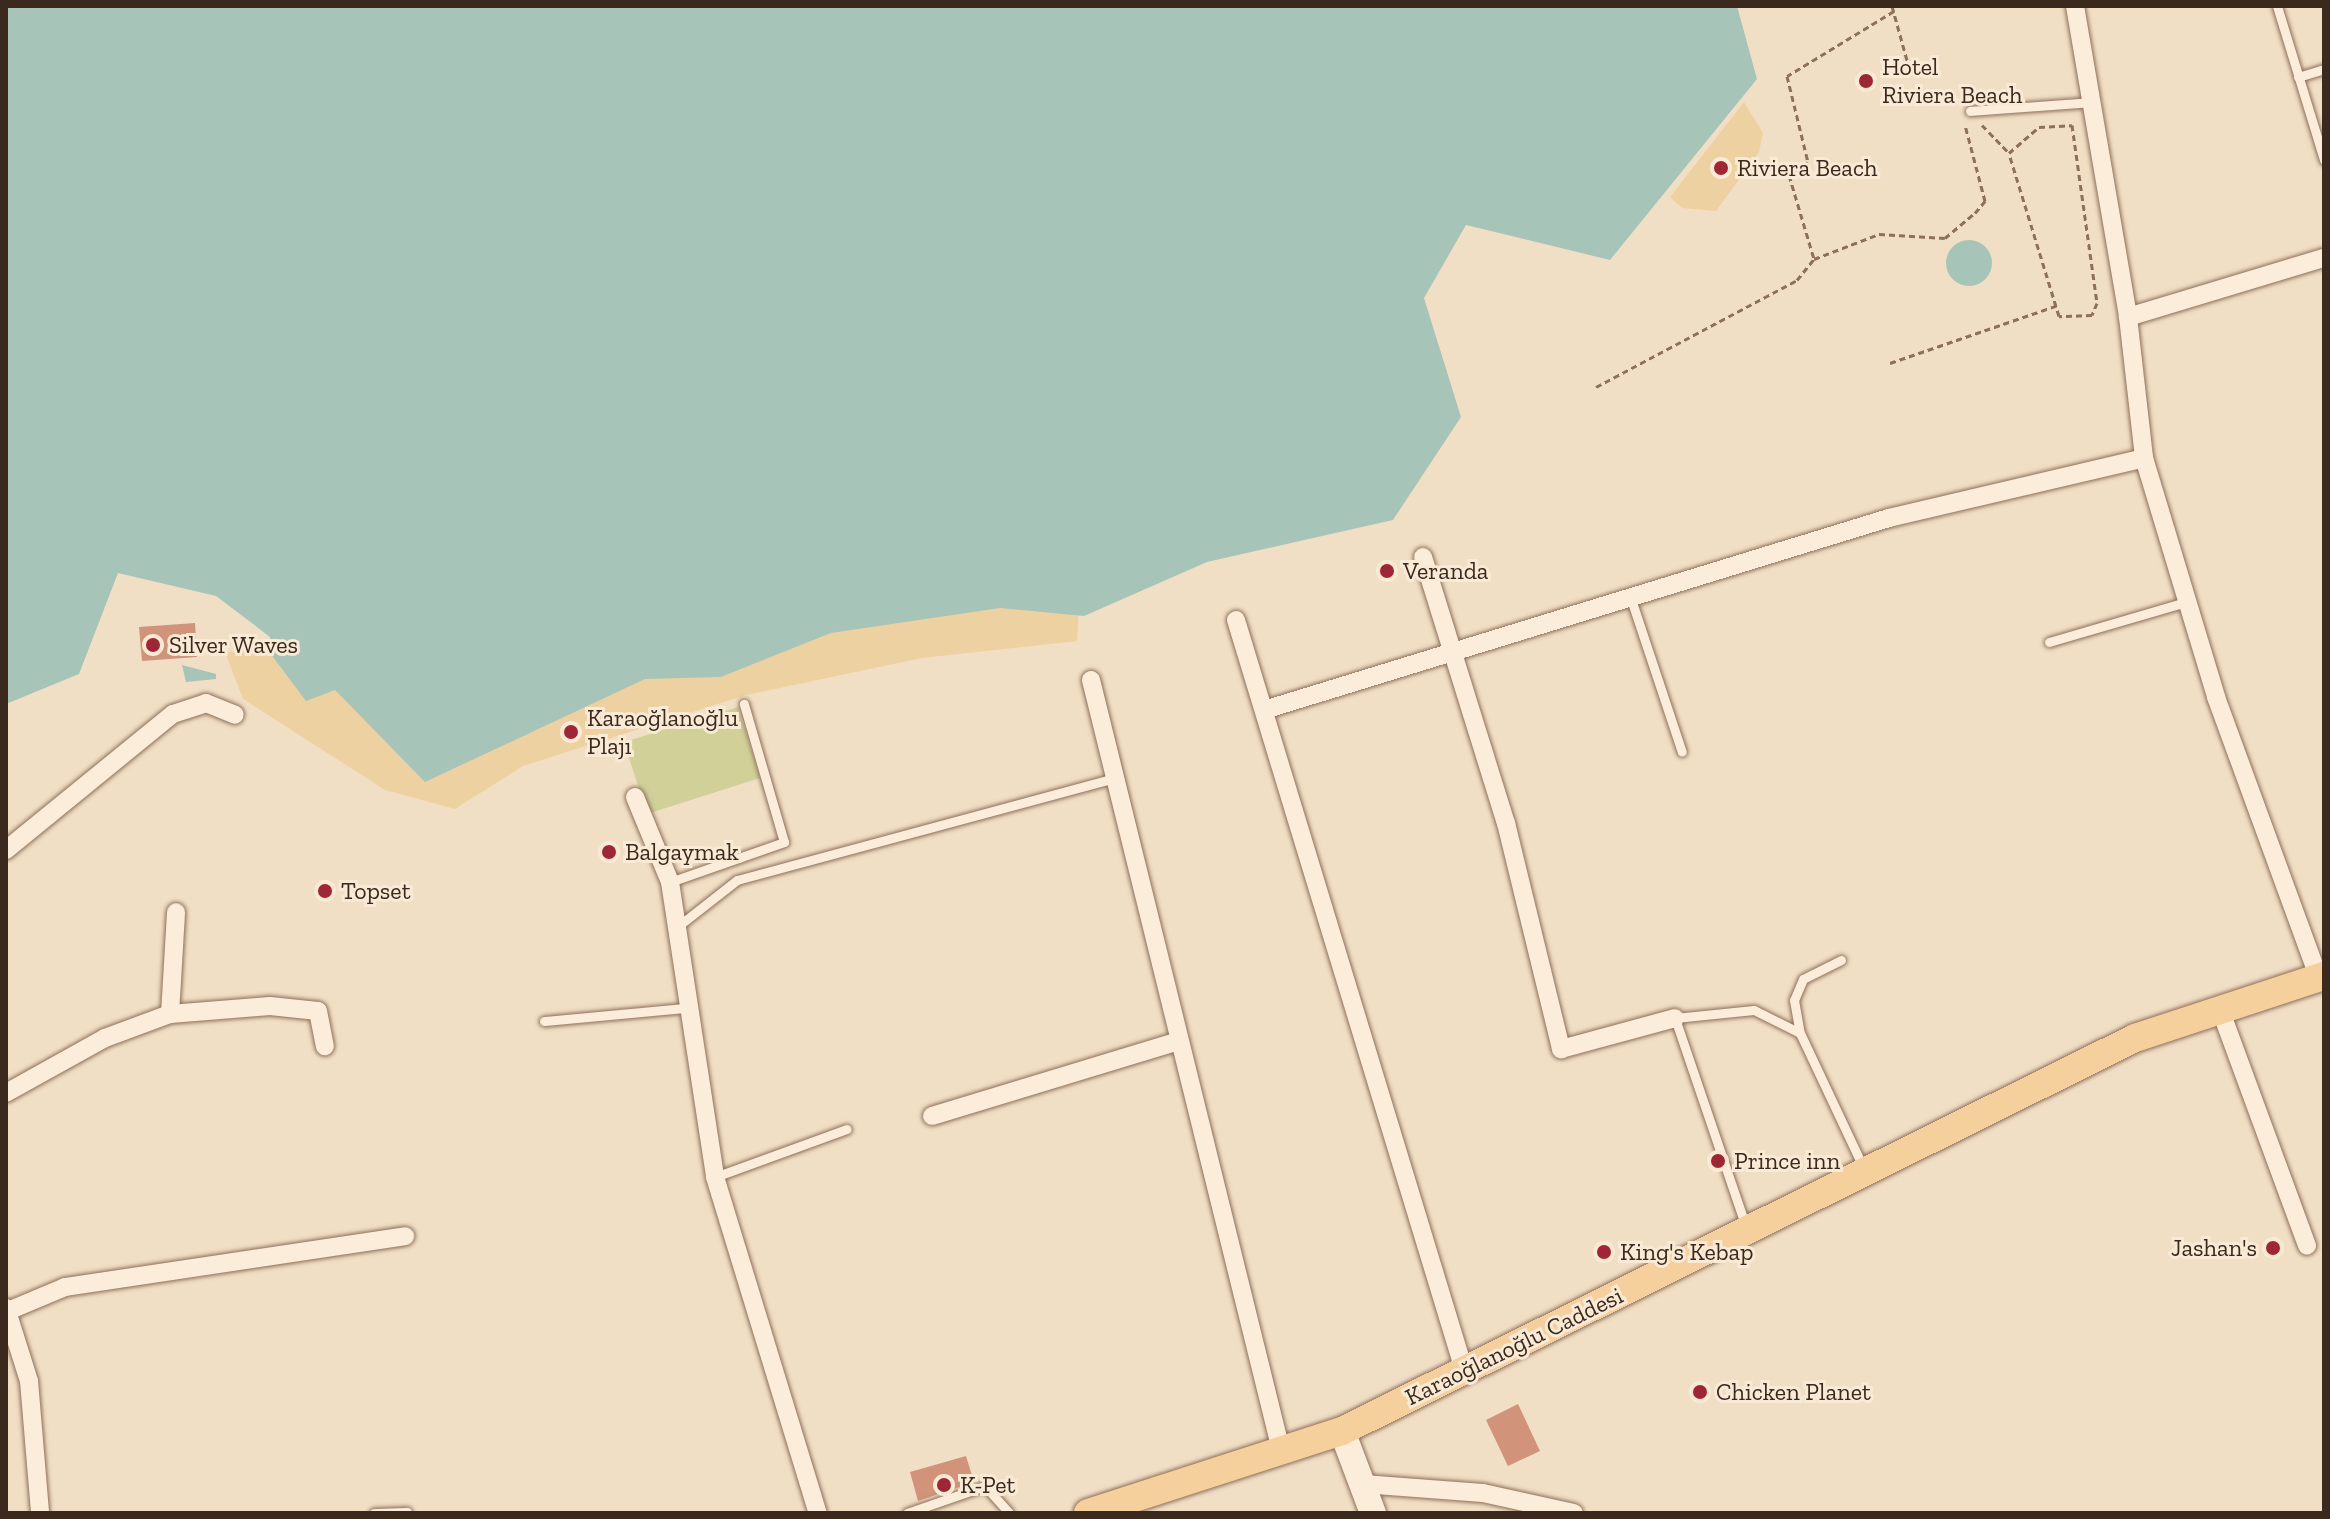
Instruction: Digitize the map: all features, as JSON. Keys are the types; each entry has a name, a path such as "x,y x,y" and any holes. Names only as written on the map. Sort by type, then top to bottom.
{"main road":[{"name":"Karaoğlanoğlu Caddesi","path":"1088,1513 1148,1506 1342,1431 2135,1038 2321,977"}],"street":[{"path":"2075,6 2128,317 2144,458 2186,602 2321,977"},
{"path":"2128,317 2324,258"},
{"path":"1264,710 1889,518 2144,458"},
{"path":"1423,557 1456,650 1561,1049 1675,1018"},
{"path":"1236,620 1464,1370"},
{"path":"1091,680 1111,779 1168,972 1179,1041 1282,1454"},
{"path":"6,850 173,714 206,703 235,715"},
{"path":"635,797 670,882 685,1008 715,1177 818,1513"},
{"path":"170,1014 176,912"},
{"path":"6,1093 105,1038 170,1014 270,1006 318,1011 325,1046"},
{"path":"2220,1009 2307,1245"},
{"path":"932,1116 1179,1041"},
{"path":"40,1513 29,1381 7,1310 65,1287 405,1236"},
{"path":"1342,1431 1373,1513"},
{"path":"1363,1484 1483,1493 1574,1513"}],"lane":[{"path":"2277,6 2324,160"},
{"path":"2298,77 2324,69"},
{"path":"1968,114 2092,102"},
{"path":"1630,596 1682,752"},
{"path":"2049,642 2186,602"},
{"path":"670,882 784,842 744,704"},
{"path":"677,927 737,880 1111,779"},
{"path":"1841,960 1799,984 1800,1033 1865,1170"},
{"path":"544,1021 685,1008"},
{"path":"1747,1230 1675,1018 1754,1010 1800,1033"},
{"path":"715,1177 847,1129"},
{"path":"907,1513 985,1486 1009,1513"},
{"path":"374,1513 407,1512"}],"path":[{"path":"1814,259 1789,175 1808,162 1787,76 1893,8 1910,71"},
{"path":"1596,387 1797,280 1814,259 1879,234 1929,232 1945,238 1985,201 1968,114"},
{"path":"1968,114 2009,153 2059,316 2092,315 2097,303 2072,125 2039,127 2009,153"},
{"path":"1890,363 2056,306"}],"green space":[{"path":"738,707 760,778 647,814 624,742"}],"sand":[{"name":"Riviera Beach","path":"1744,102 1763,133 1759,152 1716,211 1682,208 1670,197"},
{"name":"Karaoğlanoğlu Plajı","path":"998,599 1079,609 1077,641 922,658 746,695 523,766 455,809 385,790 243,699 225,652 274,650 337,681 644,672 863,618"}],"shaded area":[{"path":"6,6 1737,6 1757,79 1610,260 1466,225 1424,298 1461,417 1393,520 1207,562 1084,616 1000,608 831,633 721,677 645,679 425,782 335,690 306,701 270,653 270,637 216,596 118,573 79,674 6,704"},
{"path":"1969,240 1985,247 1992,263 1985,279 1969,286 1953,279 1946,263 1953,247"},
{"path":"182,665 216,674 216,679 186,682"}],"building":[{"path":"195,623 197,657 142,661 139,627"},
{"path":"1518,1404 1540,1451 1508,1466 1486,1420"},
{"name":"K-Pet","path":"966,1456 974,1482 918,1501 910,1472"}],"place":[{"name":"Hotel Riviera Beach","path":"1866,81"},
{"name":"Riviera Beach","path":"1721,168"},
{"name":"Veranda","path":"1387,571"},
{"name":"Silver Waves","path":"153,645"},
{"name":"Karaoğlanoğlu Plajı","path":"571,732"},
{"name":"Balgaymak","path":"609,852"},
{"name":"Topset","path":"325,891"},
{"name":"Prince inn","path":"1718,1161"},
{"name":"Jashan's","path":"2273,1248"},
{"name":"King's Kebap","path":"1604,1252"},
{"name":"Chicken Planet","path":"1700,1392"},
{"name":"K-Pet","path":"944,1485"}]}
